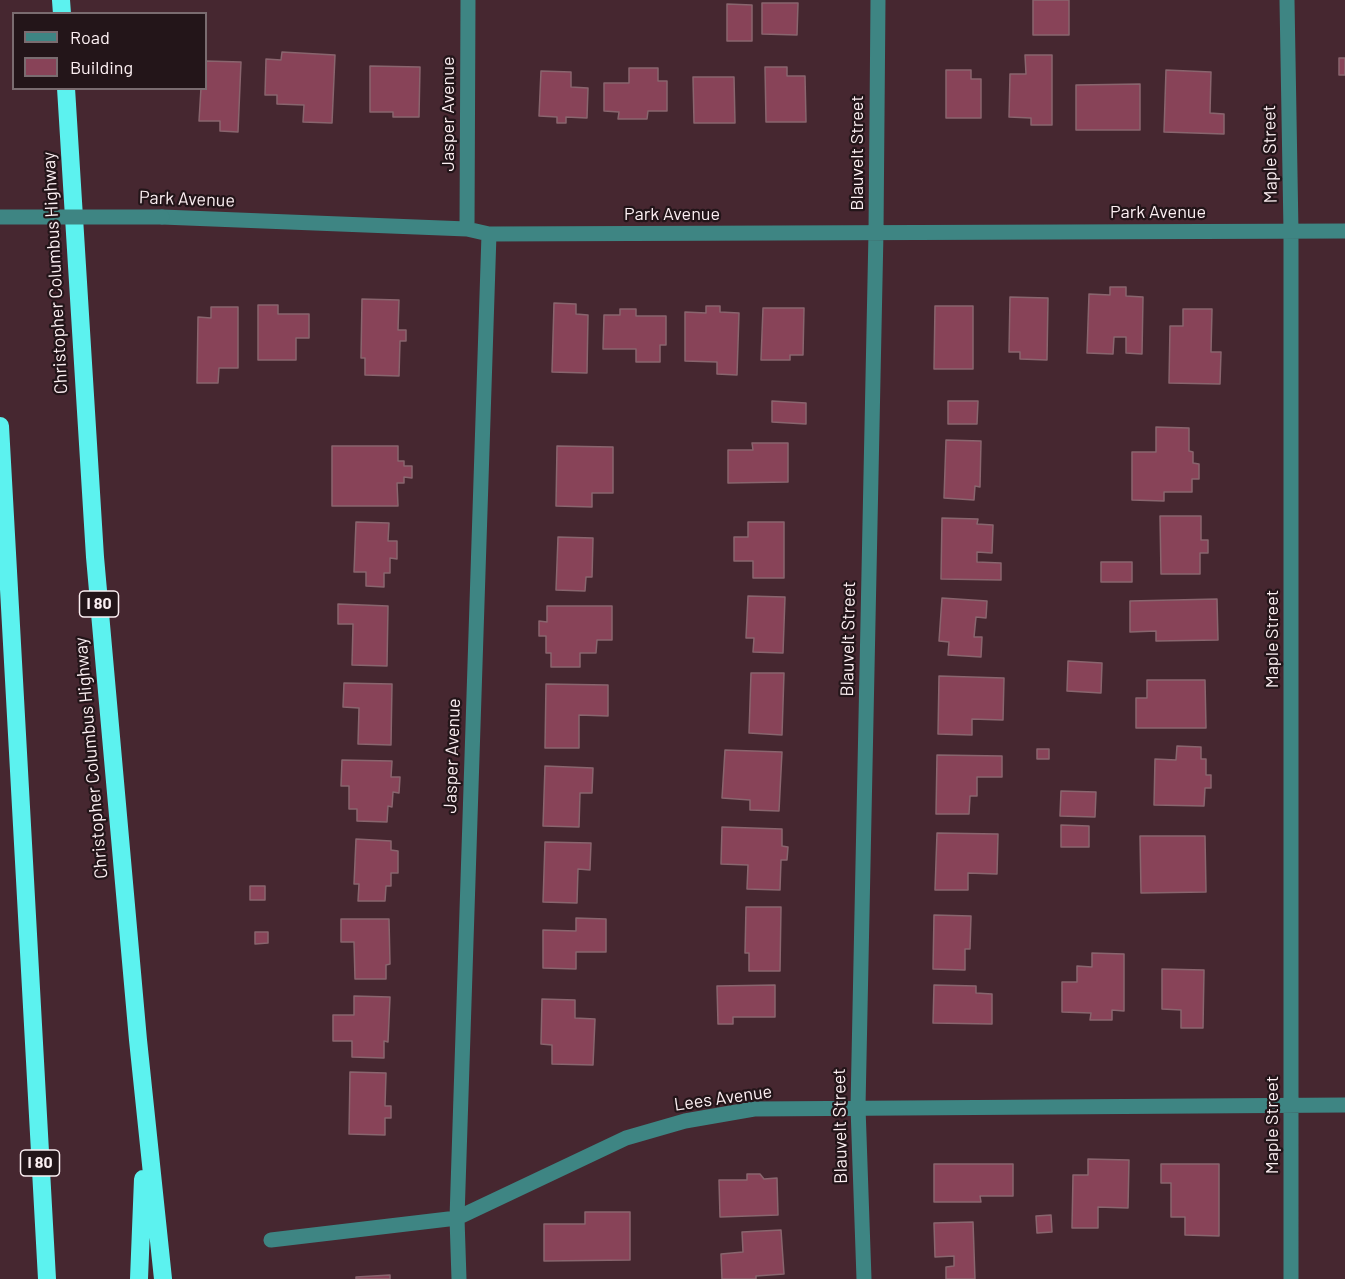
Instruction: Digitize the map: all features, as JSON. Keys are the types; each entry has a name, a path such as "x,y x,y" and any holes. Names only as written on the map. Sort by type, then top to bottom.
{"highway":[{"name":"Christopher Columbus Highway","path":"66,90 95,557 146,1119 163,1279"},
{"name":"I 80","path":"0,426 47,1279"},
{"path":"139,1279 146,1119"}],"street":[{"name":"Jasper Avenue","path":"467,229 468,0"},
{"name":"Blauvelt Street","path":"864,1279 858,1107 876,232 878,0"},
{"name":"Maple Street","path":"1287,0 1291,231 1292,1279"},
{"name":"Park Avenue","path":"0,217 162,217 467,229 489,234 1345,231"},
{"name":"Jasper Avenue","path":"459,1279 457,1218 489,234"},
{"name":"Lees Avenue","path":"271,1240 457,1218 602,1147 685,1120 754,1109 1345,1105"}],"building":[{"path":"1033,0 1069,0 1069,35 1033,35"},
{"path":"762,3 798,3 797,35 762,34"},
{"path":"727,4 752,5 752,41 727,41"},
{"path":"282,52 335,55 332,123 303,122 304,105 277,104 277,95 265,95 266,59 281,60"},
{"path":"1025,55 1052,55 1052,125 1031,125 1031,118 1009,117 1010,74 1026,74"},
{"path":"1339,58 1345,58 1345,75 1339,75"},
{"path":"207,61 241,62 238,132 220,131 220,121 199,121 201,90 207,90"},
{"path":"370,66 420,67 419,117 393,117 393,112 370,112"},
{"path":"765,67 787,67 787,76 805,76 806,122 766,122"},
{"path":"629,68 658,68 658,81 667,81 667,111 648,111 647,119 618,119 619,112 604,111 604,83 629,83"},
{"path":"946,70 971,70 971,79 981,79 981,118 946,118"},
{"path":"1166,70 1211,72 1210,113 1224,114 1224,134 1164,132"},
{"path":"541,71 571,72 571,87 588,88 587,118 566,117 566,123 557,123 557,117 539,116"},
{"path":"693,77 734,77 735,123 694,123"},
{"path":"1140,84 1140,130 1076,130 1076,85"},
{"path":"1110,287 1126,287 1126,296 1143,297 1142,354 1126,353 1126,337 1114,337 1113,354 1087,353 1089,294 1110,295"},
{"path":"1010,297 1048,298 1047,360 1020,359 1020,352 1009,352"},
{"path":"362,299 399,300 398,330 406,330 406,341 400,341 399,376 365,375 365,358 361,358"},
{"path":"554,303 576,304 576,314 588,315 587,373 552,372"},
{"path":"258,305 278,305 278,314 309,314 309,338 296,338 296,360 258,360"},
{"path":"706,306 720,306 720,312 739,313 737,375 717,374 717,362 685,361 685,312 706,313"},
{"path":"935,306 973,306 973,369 934,369"},
{"path":"211,307 238,307 238,368 219,368 218,383 197,383 198,317 211,318"},
{"path":"763,308 804,308 803,355 790,355 790,360 761,360"},
{"path":"620,309 636,309 636,316 666,316 666,345 660,345 660,362 636,362 636,349 603,349 604,315 620,315"},
{"path":"1183,309 1212,309 1211,352 1221,352 1220,384 1169,383 1170,326 1183,326"},
{"path":"772,401 806,403 806,424 772,422"},
{"path":"948,401 978,401 977,424 948,424"},
{"path":"1156,427 1189,428 1189,451 1193,452 1193,463 1199,464 1199,479 1192,479 1192,492 1164,492 1164,501 1132,500 1132,452 1156,452"},
{"path":"946,440 981,441 980,487 975,486 974,500 944,498"},
{"path":"752,443 788,443 788,482 728,483 728,450 753,450"},
{"path":"332,446 398,446 398,461 404,461 404,466 412,466 412,478 404,477 404,483 397,483 398,506 332,506"},
{"path":"557,446 613,447 613,493 592,493 592,507 556,506"},
{"path":"1160,516 1201,516 1201,540 1208,540 1208,553 1200,553 1200,574 1161,574"},
{"path":"942,518 978,519 977,524 993,525 992,553 977,552 977,562 1001,563 1001,580 941,579"},
{"path":"356,522 389,523 388,541 397,541 397,559 390,558 390,573 384,573 384,587 366,586 366,572 354,572"},
{"path":"748,522 784,522 784,578 753,578 753,561 734,561 734,537 748,537"},
{"path":"558,537 593,538 592,577 586,577 585,591 556,590"},
{"path":"1101,562 1132,562 1132,582 1101,582"},
{"path":"748,596 785,597 783,653 753,652 754,638 746,638"},
{"path":"942,598 987,601 986,618 976,617 974,637 982,637 981,657 948,655 949,642 939,641"},
{"path":"1217,599 1218,640 1156,641 1156,631 1130,632 1130,601"},
{"path":"338,604 388,606 387,666 352,665 353,624 338,624"},
{"path":"547,606 612,606 612,640 597,640 596,653 580,653 580,667 551,667 551,653 546,653 546,636 539,636 539,621 547,622"},
{"path":"1068,661 1102,663 1101,693 1067,691"},
{"path":"751,673 784,673 782,735 749,733"},
{"path":"939,676 1004,678 1003,720 972,719 972,735 938,734"},
{"path":"1147,680 1205,680 1206,728 1136,728 1136,698 1147,698"},
{"path":"344,683 392,684 391,745 358,744 359,708 343,707"},
{"path":"546,684 608,685 608,716 579,715 579,748 545,748"},
{"path":"1177,746 1201,747 1201,759 1206,759 1206,775 1211,775 1211,788 1205,788 1204,806 1154,805 1155,759 1176,760"},
{"path":"1037,749 1049,749 1049,759 1037,759"},
{"path":"725,750 782,752 779,811 750,810 750,800 722,798"},
{"path":"937,755 1002,756 1002,777 977,777 977,796 970,796 969,814 936,814"},
{"path":"342,760 392,761 391,777 400,777 399,793 393,792 392,807 388,806 387,822 357,821 357,809 349,809 349,786 341,786"},
{"path":"545,766 593,768 592,793 580,793 579,827 543,826"},
{"path":"1061,791 1096,792 1095,817 1060,816"},
{"path":"1061,825 1089,826 1089,847 1061,847"},
{"path":"722,827 782,829 782,846 788,847 787,860 781,860 780,890 747,889 748,865 721,864"},
{"path":"937,833 998,834 997,874 968,873 968,890 935,890"},
{"path":"1140,836 1205,836 1206,892 1141,893"},
{"path":"356,839 391,841 391,850 398,851 398,873 391,873 391,886 386,886 385,901 358,901 359,884 354,884"},
{"path":"545,842 591,843 590,870 578,869 577,903 543,902"},
{"path":"250,886 265,886 265,900 250,900"},
{"path":"746,907 781,907 780,971 749,971 749,953 745,953"},
{"path":"934,915 971,916 970,949 965,949 965,970 933,969"},
{"path":"576,918 606,919 606,952 576,952 576,969 543,968 543,930 576,931"},
{"path":"341,919 389,919 390,964 386,965 386,979 355,979 354,942 341,942"},
{"path":"255,932 268,932 268,943 255,944"},
{"path":"1092,953 1124,954 1124,1011 1112,1010 1112,1020 1090,1020 1091,1013 1062,1012 1062,982 1077,982 1077,966 1092,967"},
{"path":"1162,969 1204,970 1203,1028 1181,1028 1181,1010 1162,1009"},
{"path":"775,985 775,1017 733,1017 733,1024 718,1024 717,986"},
{"path":"934,985 976,986 976,993 992,994 992,1024 933,1023"},
{"path":"354,996 390,997 388,1042 384,1041 384,1058 352,1057 352,1041 333,1041 333,1015 354,1015"},
{"path":"542,999 575,1000 575,1018 595,1019 593,1065 552,1064 552,1045 541,1044"},
{"path":"350,1072 386,1073 385,1106 391,1106 391,1118 385,1118 385,1135 349,1134"},
{"path":"1088,1159 1129,1160 1128,1208 1098,1207 1098,1228 1072,1228 1073,1175 1088,1175"},
{"path":"934,1164 1013,1164 1013,1196 980,1196 981,1202 934,1202"},
{"path":"1161,1164 1219,1164 1219,1236 1185,1235 1185,1217 1171,1217 1171,1183 1161,1183"},
{"path":"747,1174 760,1174 764,1179 777,1178 778,1215 720,1217 719,1180 747,1180"},
{"path":"585,1212 630,1212 630,1260 544,1261 544,1224 585,1224"},
{"path":"1051,1215 1052,1232 1037,1233 1036,1216"},
{"path":"973,1222 975,1279 946,1279 946,1267 954,1266 954,1256 935,1257 934,1223"},
{"path":"781,1230 784,1274 756,1276 756,1279 722,1279 721,1254 743,1252 742,1232"},
{"path":"390,1275 390,1279 356,1279 356,1277"}]}
